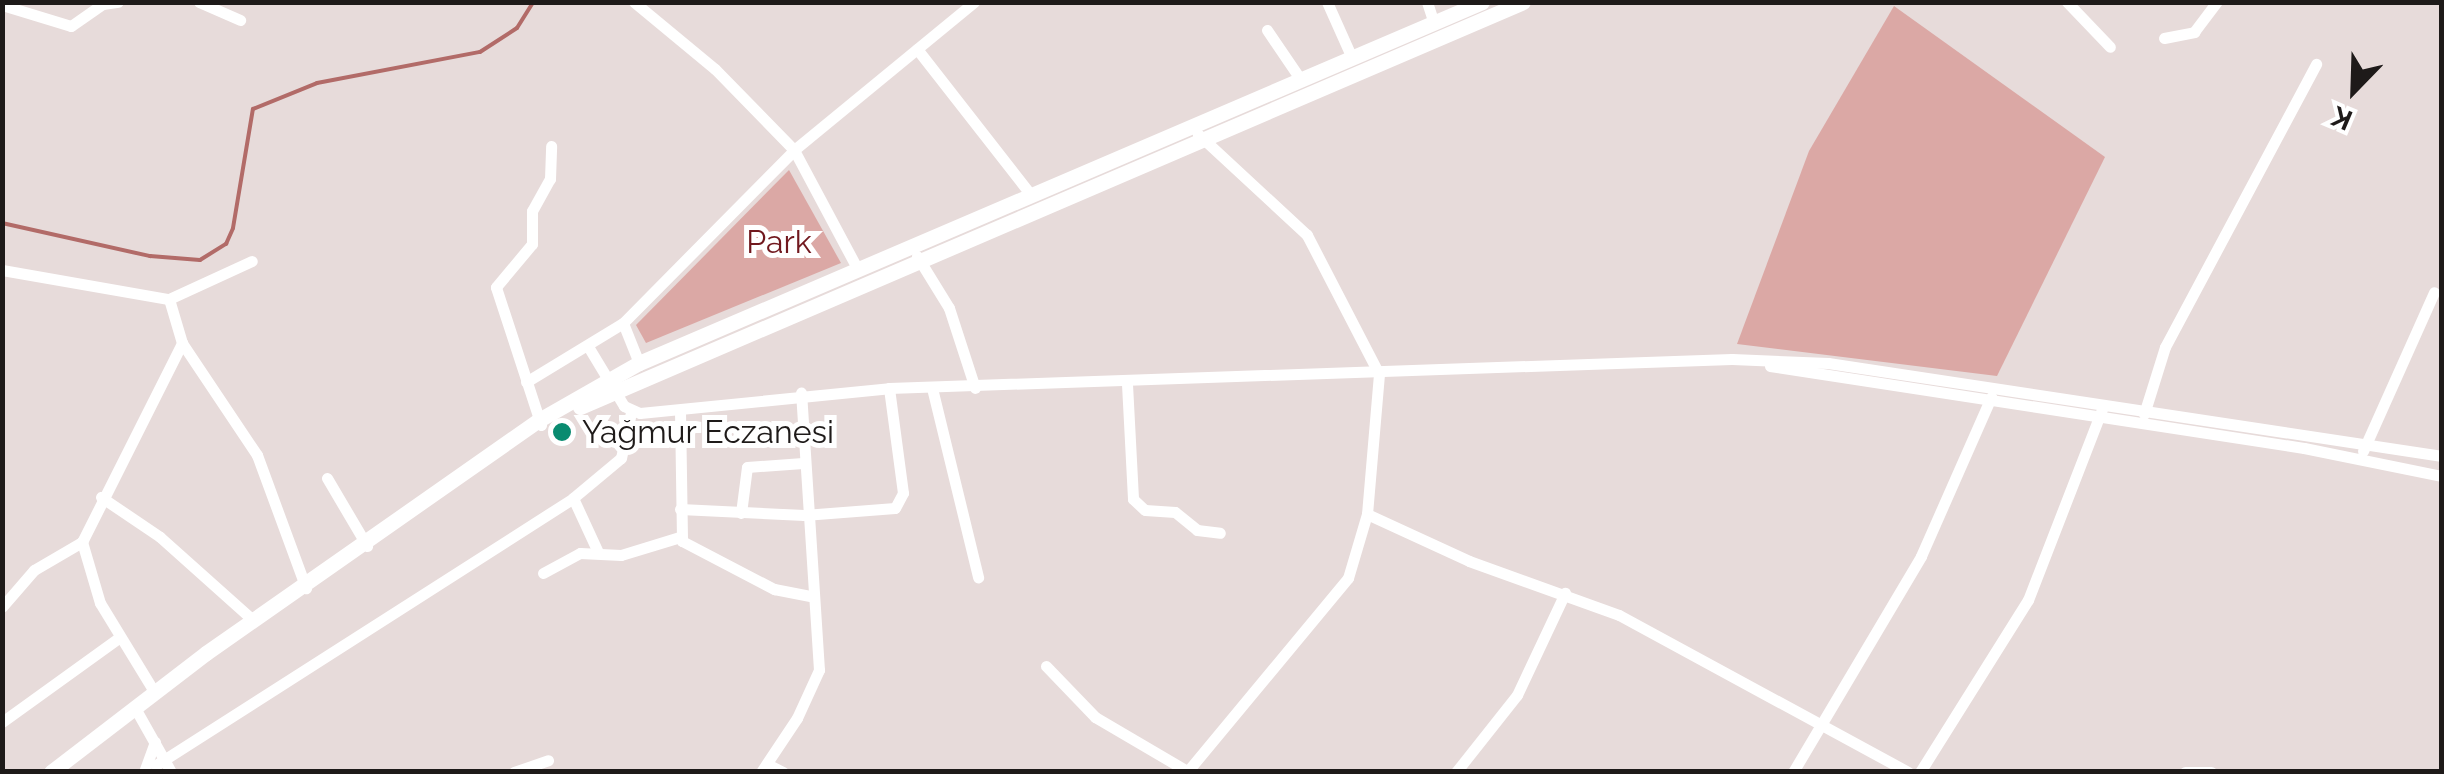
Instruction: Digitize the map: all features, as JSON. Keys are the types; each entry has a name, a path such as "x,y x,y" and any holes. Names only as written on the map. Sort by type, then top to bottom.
{"main road":[{"path":"612,385 639,363 1482,2"},
{"path":"51,772 154,693 509,442 612,385 921,262 1523,2"}],"street":[{"path":"2,6 71,26 103,4 118,2"},
{"path":"199,2 240,20"},
{"path":"634,2 715,69 794,150 858,270"},
{"path":"526,382 589,348 623,323 794,150 974,2"},
{"path":"1327,2 1352,58"},
{"path":"1427,2 1434,23"},
{"path":"2068,2 2110,47"},
{"path":"2164,38 2194,32 2217,2"},
{"path":"1267,30 1301,80"},
{"path":"918,49 1032,195"},
{"path":"2144,416 2165,346 2316,64"},
{"path":"1046,666 1095,717 1187,771 1348,578 1367,514 1379,374 1307,236 1202,141 1193,126"},
{"path":"540,423 496,287 532,244 532,211 550,179 551,146"},
{"path":"910,247 949,308 975,388"},
{"path":"2,270 170,299 252,261"},
{"path":"2362,460 2364,444 2434,292"},
{"path":"170,299 182,343 257,455 306,588"},
{"path":"623,323 639,363"},
{"path":"154,693 117,638 85,567 82,542 101,497 182,343"},
{"path":"135,708 158,762 573,498 621,458 631,412 589,348"},
{"path":"631,412 680,411 801,393 888,388 1127,384 1732,358 2442,456"},
{"path":"1127,384 1133,499 1145,510 1175,512 1197,530 1220,532"},
{"path":"680,509 804,514 890,510 901,503 888,388"},
{"path":"932,388 978,576"},
{"path":"783,772 764,768 819,670 804,514 801,393"},
{"path":"1793,772 1921,556 1992,394"},
{"path":"1920,772 2028,600 2101,410"},
{"path":"680,411 680,538"},
{"path":"2144,416 2442,476"},
{"path":"741,513 747,467 803,463"},
{"path":"327,478 367,546"},
{"path":"101,497 160,537 254,622"},
{"path":"573,498 598,552"},
{"path":"1367,514 1468,562 1566,593 1619,616 1819,728 1908,772"},
{"path":"543,572 598,552 621,555 680,538 774,588 811,596"},
{"path":"2,606 34,570 82,542"},
{"path":"1456,772 1517,695 1566,593"},
{"path":"2,722 117,638"},
{"path":"514,772 548,760"},
{"path":"2185,772 2211,772"}],"green space":[{"path":"1894,6 2105,157 1997,376 1737,344 1809,151"},
{"name":"Park","path":"789,170 841,263 646,343 636,325"}],"waterway":[{"path":"2,223 150,256 200,260 226,244 233,228 253,109 317,83 480,52 517,28 533,2"}],"place":[{"name":"Yağmur Eczanesi","path":"562,432"}]}
